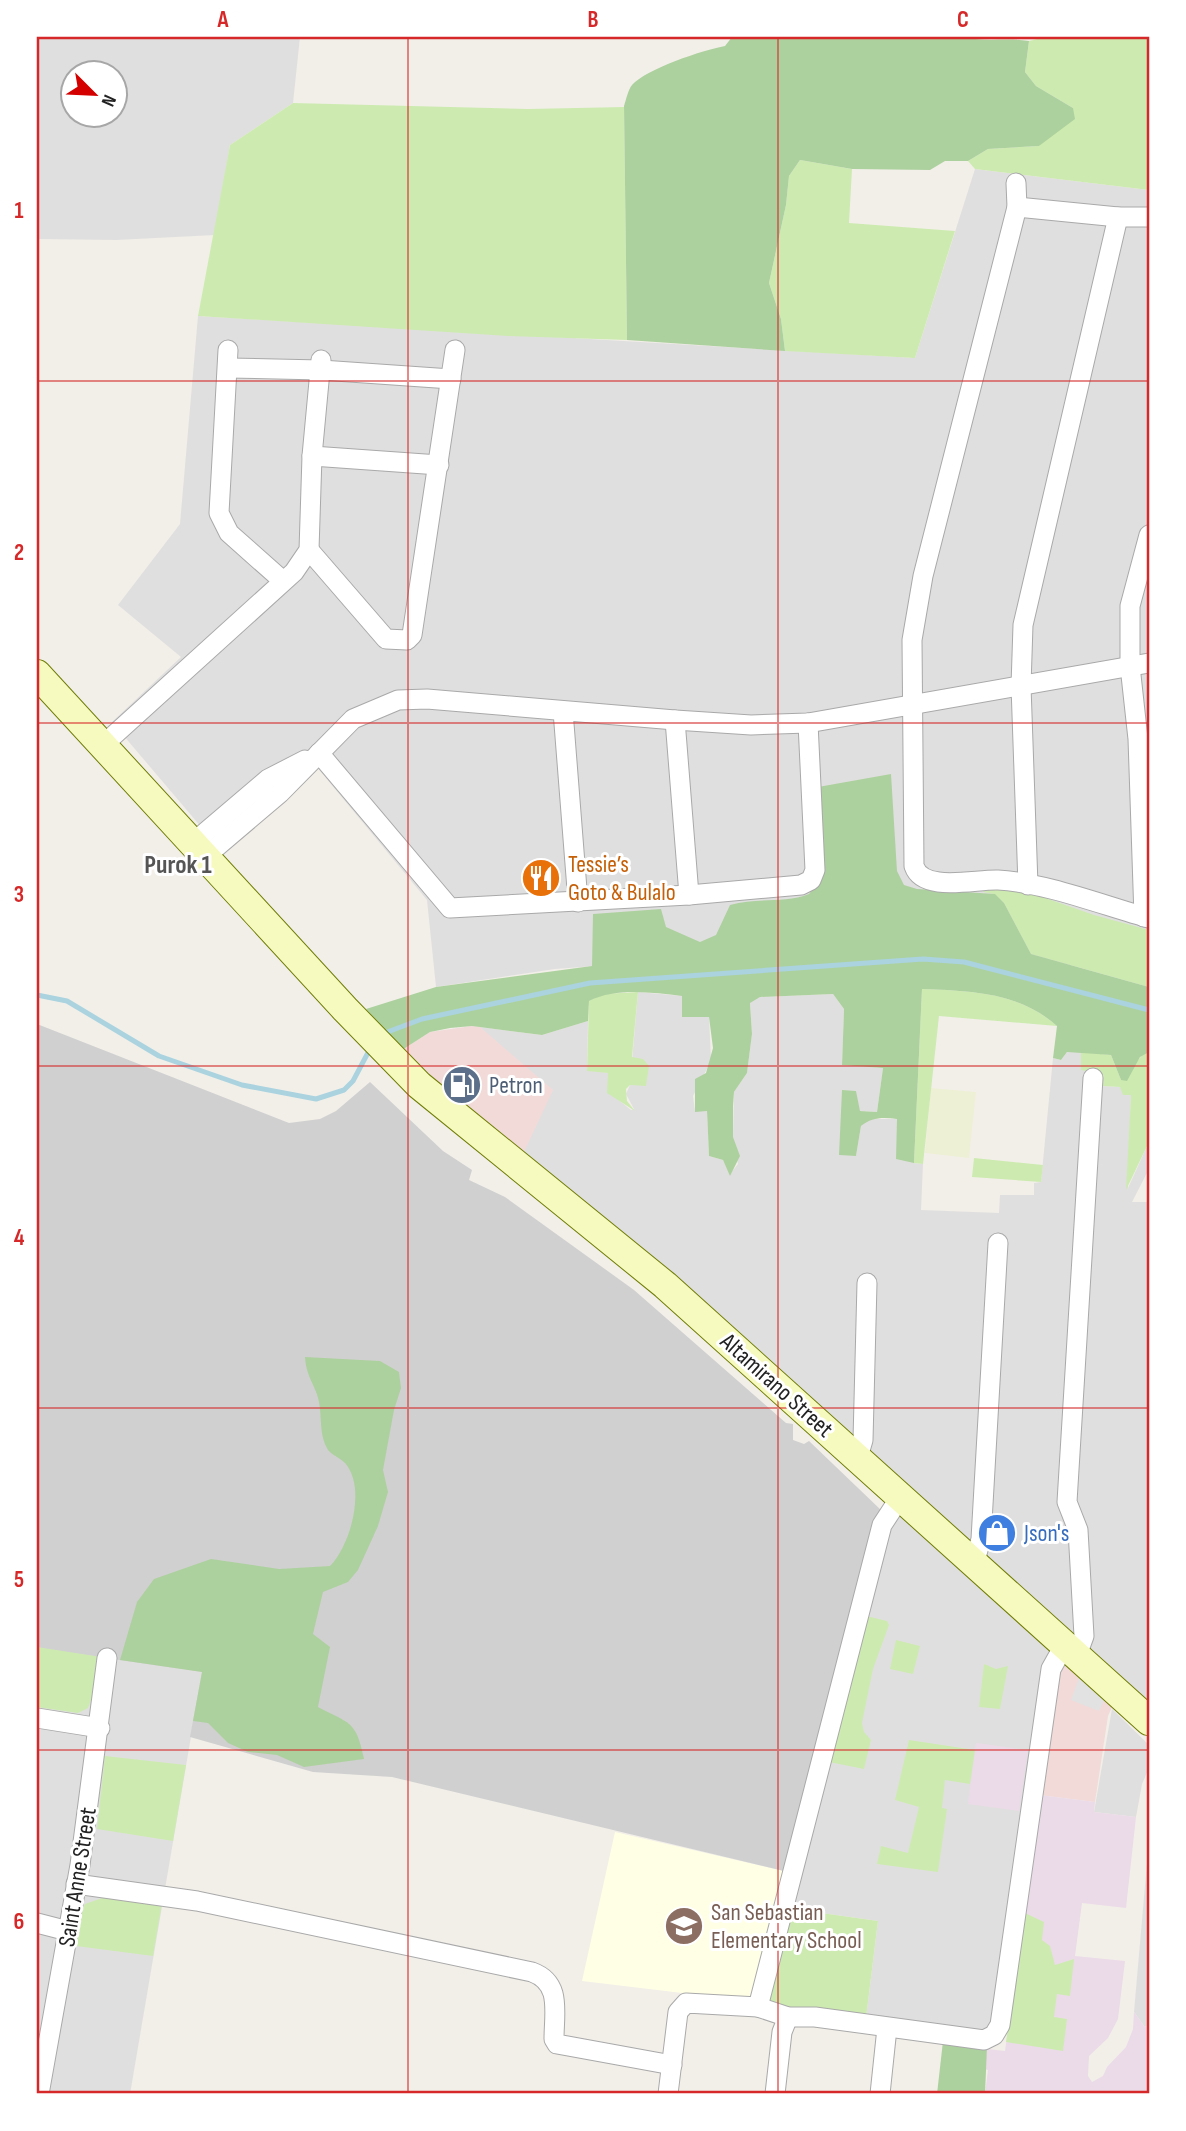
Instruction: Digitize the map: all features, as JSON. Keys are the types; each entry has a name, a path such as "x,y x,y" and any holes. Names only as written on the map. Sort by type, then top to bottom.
{"main road":[{"name":"Altamirano Street","path":"37,674 394,1060 448,1110 665,1285 975,1561 1149,1721"}],"street":[{"path":"1016,183 1017,207 923,576 912,640 916,872 931,881 1000,880 1028,885 1146,917 1138,739 1140,664 1130,606 1149,535"},
{"path":"1017,207 1118,217 1149,217"},
{"path":"1028,885 1021,686 1023,625 1118,217"},
{"path":"309,550 386,639 407,640 412,635 455,350"},
{"path":"282,580 229,533 219,513 228,359 321,365 451,379"},
{"path":"103,745 282,580 294,572 309,550 312,456 321,365"},
{"path":"312,456 439,465"},
{"path":"200,848 268,779 319,753 353,719 398,700 427,698 751,725 808,723 1140,664"},
{"path":"562,710 578,902"},
{"path":"675,720 690,895"},
{"path":"319,753 450,908 578,902 801,885 811,880 815,870 808,723"},
{"path":"668,2094 682,2005 691,2002 758,2007 788,2017 815,2017 987,2040 999,2027 1051,1669 1084,1636 1077,1524 1066,1502 1093,1078"},
{"path":"975,1561 982,1539 998,1243"},
{"path":"858,1457 863,1440 867,1283"},
{"path":"758,2007 882,1525 901,1496"},
{"name":"Saint Anne Street","path":"39,2094 76,1884 100,1728 107,1658"},
{"path":"37,1718 100,1728"},
{"path":"76,1884 197,1901 532,1972 547,1979 554,1990 554,2039 557,2044 671,2065"},
{"path":"37,1923 68,1931"},
{"path":"775,2094 782,2032 788,2017"},
{"path":"880,2094 887,2028"}],"shaded area":[{"path":"37,37 300,37 293,103 230,145 215,235 116,240 37,239"},
{"path":"975,169 1149,190 1149,987 1084,967 918,942 555,969 436,987 427,900 316,766 219,848 112,722 181,657 118,605 180,524 198,316 915,358"},
{"path":"638,992 683,996 682,1016 709,1016 711,1061 693,1096 695,1111 707,1111 709,1156 723,1160 730,1174 738,1164 733,1137 734,1092 747,1073 752,1034 750,1002 759,997 833,994 844,1009 842,1065 883,1068 877,1112 860,1111 855,1100 842,1091 856,1156 861,1126 869,1119 897,1119 914,1163 923,1164 921,1210 999,1213 1000,1195 1034,1195 1034,1183 1041,1182 1053,1058 1061,1060 1067,1052 1081,1052 1081,1069 1092,1072 1102,1086 1120,1087 1131,1095 1128,1188 1149,1142 1149,1169 1132,1202 1149,1202 1149,1708 501,1139 472,1026 542,1035 588,1021 587,1070 609,1073 611,1094 631,1110 634,1109 626,1094 630,1085"},
{"path":"37,1024 289,1123 320,1119 336,1111 370,1082 443,1151 472,1170 469,1180 505,1197 634,1290 786,1423 793,1424 793,1440 804,1444 809,1441 882,1511 788,1872 392,1777 313,1772 190,1737 202,1672 37,1648"},
{"path":"480,1027 553,1090 522,1156 468,1112 402,1050 430,1032"},
{"path":"931,1088 976,1092 969,1158 925,1153"},
{"path":"897,1512 1052,1647 996,2016 987,2033 866,2018 878,1921 793,1909 886,1528"},
{"path":"37,1647 202,1672 130,2094 37,2094"},
{"path":"1065,1659 1113,1705 1108,1716 1095,1802 1039,1795 1054,1680"},
{"path":"1080,1675 1105,1698 1099,1711 1071,1700"},
{"path":"1112,1709 1149,1745 1149,1768 1142,1784 1136,1817 1094,1812"},
{"path":"976,1743 1028,1750 1019,1811 968,1804"},
{"path":"1039,1795 1095,1802 1094,1812 1136,1817 1126,1908 1082,1903 1075,1956 1125,1961 1118,2019 1108,2038 1089,2056 1088,2076 1092,2082 1103,2076 1107,2067 1126,2047 1133,2029 1134,2012 1144,2026 1149,2027 1149,2094 985,2094 988,2070 984,2069 987,2049 1005,2051"},
{"name":"San Sebastian Elementary School","path":"615,1832 788,1872 756,1996 749,2001 582,1981"},
{"path":"1149,1840 1149,2027 1144,2026 1134,2012"}],"green space":[{"path":"853,36 1029,41 1025,72 1036,86 1073,108 1075,119 1039,146 988,149 968,161 945,161 930,170 852,169 800,160 789,176 786,205 769,283 781,319 785,351 627,340 624,106 628,92 632,85 649,73 690,56 725,46 732,37"},
{"path":"1045,37 1149,37 1149,190 975,169 968,161 988,149 1039,146 1073,108 1036,86 1025,72 1029,41"},
{"path":"293,103 528,109 624,107 627,340 508,336 198,316 230,145"},
{"path":"800,160 852,169 849,223 955,231 915,358 785,351 781,319 769,283 786,205 789,176"},
{"path":"891,774 897,871 904,885 917,889 995,894 1004,903 1031,954 1149,987 1149,1052 1140,1057 1127,1081 1121,1080 1111,1055 1067,1052 1061,1060 1053,1058 1057,1026 1027,1006 976,993 922,989 914,1163 896,1159 897,1119 892,1118 878,1118 865,1123 861,1126 856,1156 839,1155 842,1090 856,1091 860,1111 877,1112 883,1068 842,1065 844,1009 833,994 760,997 750,1003 752,1034 747,1073 734,1092 733,1137 740,1156 730,1176 723,1160 709,1156 707,1111 695,1112 695,1079 706,1073 713,1048 709,1017 682,1017 682,996 635,992 612,994 589,1001 588,1021 542,1035 472,1026 450,1028 430,1032 402,1050 366,1009 436,987 592,966 593,914 661,909 666,927 700,942 716,935 730,905 790,899 809,894 823,876 818,787"},
{"path":"989,883 1011,886 1094,915 1149,930 1149,987 1031,954 1004,903 994,894 983,892"},
{"path":"922,989 976,993 1011,1000 1027,1006 1057,1026 939,1016 923,1164 914,1163"},
{"path":"638,992 632,1057 643,1059 649,1066 646,1086 630,1085 626,1089 627,1101 635,1111 607,1093 608,1073 587,1071 589,1001 602,994"},
{"path":"1081,1052 1111,1055 1121,1080 1144,1053 1149,1052 1149,1142 1126,1190 1131,1095 1123,1095 1120,1087 1102,1086 1092,1072 1081,1070"},
{"path":"974,1158 1043,1165 1041,1182 972,1177"},
{"path":"305,1357 380,1361 399,1372 401,1388 394,1410 383,1470 388,1492 378,1526 358,1570 348,1582 323,1592 313,1634 330,1647 318,1707 350,1725 358,1737 364,1759 304,1767 277,1755 248,1752 228,1743 208,1723 193,1721 202,1672 120,1660 137,1602 154,1579 211,1559 279,1569 330,1566 337,1557 344,1545 353,1516 355,1487 345,1463 325,1445 319,1402"},
{"path":"866,1616 887,1621 889,1625 873,1669 862,1723 864,1732 871,1740 864,1769 829,1762"},
{"path":"896,1640 920,1646 913,1674 890,1669"},
{"path":"37,1647 101,1657 88,1708 78,1713 37,1707"},
{"path":"984,1664 996,1669 1008,1666 1000,1709 979,1707"},
{"path":"909,1740 975,1750 970,1784 945,1780 942,1808 947,1809 938,1872 877,1864 881,1846 908,1853 919,1807 895,1800"},
{"path":"105,1756 186,1765 173,1841 97,1829"},
{"path":"108,1896 162,1903 153,1956 76,1946 81,1912 85,1904"},
{"path":"793,1909 878,1921 866,2018 800,2012 767,2001"},
{"path":"1025,1913 1044,1922 1042,1940 1050,1946 1055,1965 1074,1959 1070,1996 1057,1994 1054,2017 1067,2019 1063,2051 1006,2042"},
{"path":"943,2041 987,2047 985,2094 937,2094"}],"waterway":[{"path":"382,1034 422,1019 590,983 923,959 964,962 1149,1010"},
{"path":"37,995 67,1001 159,1056 242,1085 316,1099 344,1090 353,1081 371,1047"}],"place":[{"name":"Tessie’s Goto & Bulalo","path":"541,878"},
{"name":"Petron","path":"462,1085"},
{"name":"Json's","path":"997,1533"},
{"name":"San Sebastian Elementary School","path":"684,1926"}],"district":[{"name":"Purok 1","path":"178,864"}]}
